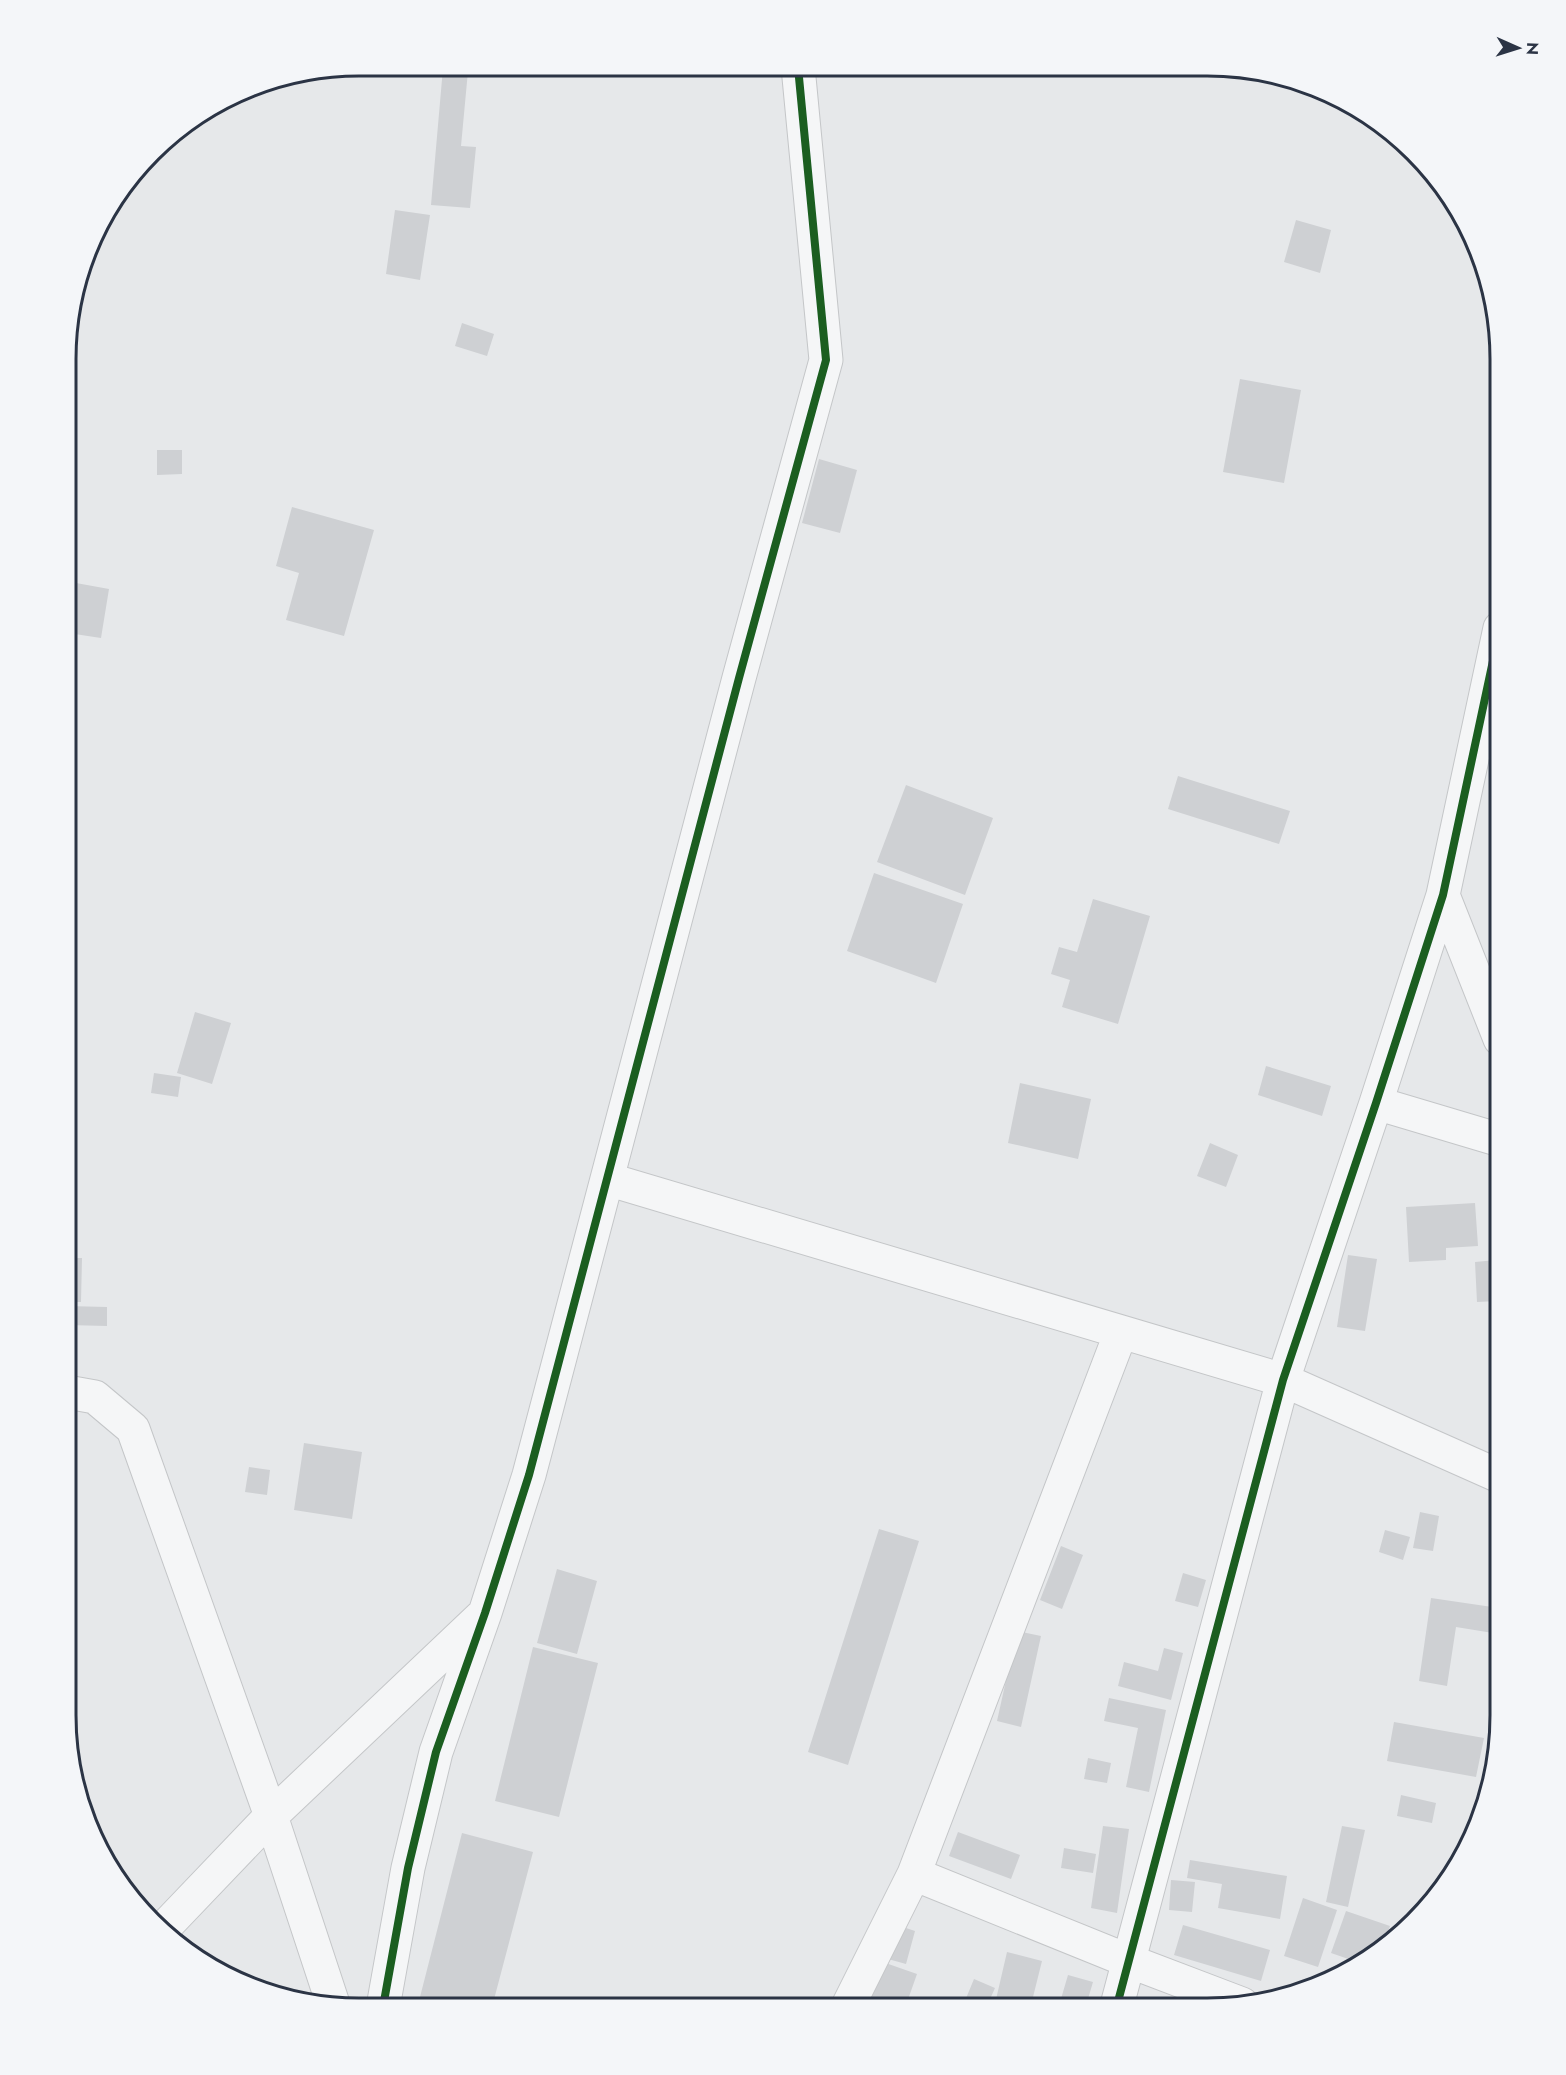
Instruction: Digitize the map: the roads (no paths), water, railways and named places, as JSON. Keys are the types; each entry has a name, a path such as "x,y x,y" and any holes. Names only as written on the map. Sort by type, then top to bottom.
{"street":[{"path":"385,1998 408,1868 436,1752 529,1475 742,667 826,360 799,76"},
{"path":"1119,1998 1283,1380 1443,895 1490,675"},
{"path":"1443,895 1490,1014"},
{"path":"1376,1103 1490,1137"},
{"path":"607,1179 1283,1380 1490,1472"},
{"path":"852,1998 914,1874 1121,1332"},
{"path":"76,1394 94,1397 133,1429 271,1816 331,1997"},
{"path":"168,1924 271,1816 484,1613"},
{"path":"914,1874 1226,1998"}]}
